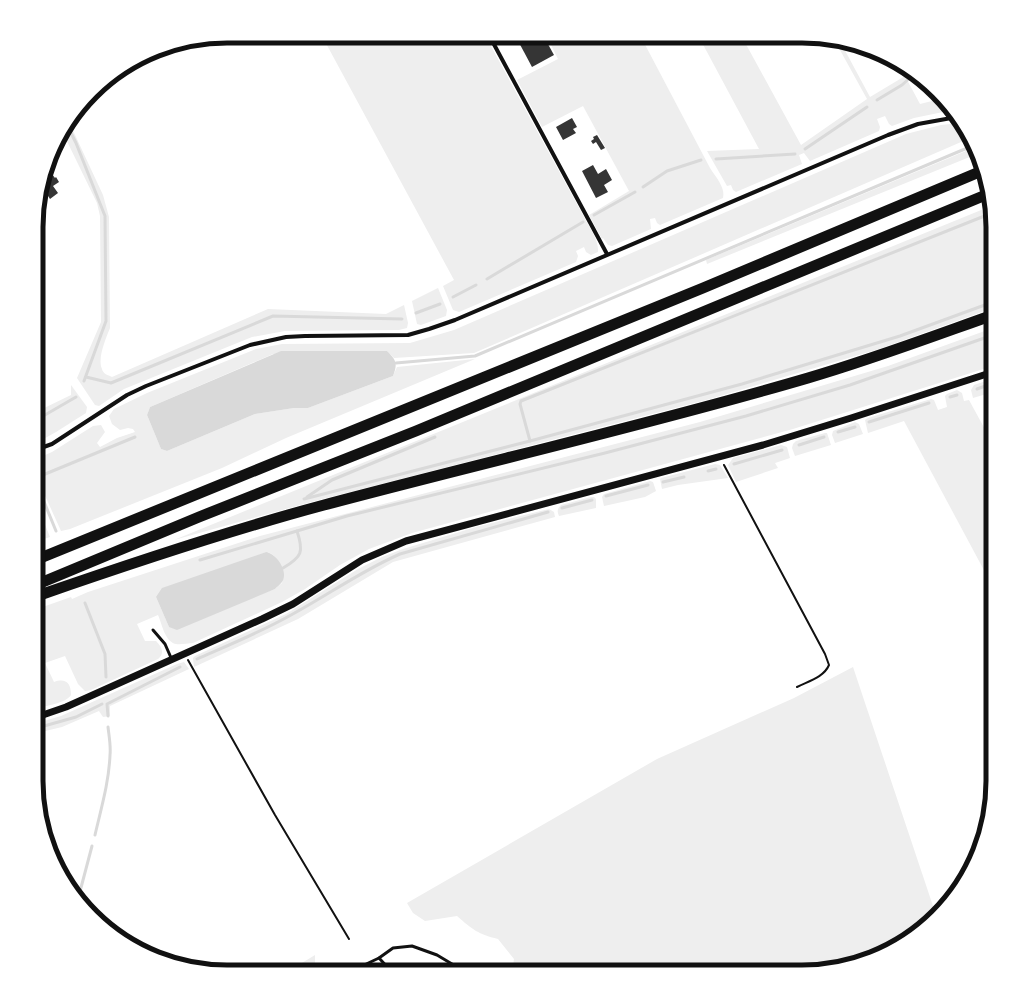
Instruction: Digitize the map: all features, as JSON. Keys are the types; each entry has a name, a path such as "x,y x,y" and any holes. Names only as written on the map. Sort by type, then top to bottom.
{"highway":[{"path":"43,558 681,297 978,173"},
{"path":"43,582 199,517 416,431 983,196"},
{"path":"43,594 115,569 285,516 716,404 810,377 902,348 986,318"}],"street":[{"path":"493,43 607,254"},
{"path":"43,448 52,444 133,392 250,345 286,337 408,335 429,329 455,320 888,135 918,124 950,118"},
{"path":"43,715 66,707 172,660 293,604 362,560 406,541 721,456 851,418 986,374"}],"lane":[{"path":"153,630 164,644 172,660"},
{"path":"364,965 379,958 393,948 412,946 437,955 452,965"},
{"path":"379,958 386,965"}],"path":[{"path":"721,456 728,474 825,654 829,665 827,670 821,676 797,687"},
{"path":"185,654 275,815 349,939"}],"shaded area":[{"path":"326,43 489,43 593,234 598,247 598,252 591,255 586,252 584,247 576,251 578,256 576,262 459,312 453,310 443,286 454,280"},
{"path":"550,43 644,43 710,168 722,186 724,194 723,198 660,225 657,223 655,218 650,219 651,229 612,246 608,245 603,238 602,239 589,215 629,191 583,106 542,127 517,80 558,59"},
{"path":"702,43 745,43 801,145 867,99 838,47 844,48 870,97 905,76 920,104 935,100 945,112 914,118 892,126 889,124 885,116 877,119 880,127 879,131 810,161 804,153 799,155 802,164 736,192 733,190 731,185 727,186 707,151 759,149"},
{"path":"954,124 964,141 474,353 394,358 387,351 273,354 150,407 147,415 161,449 167,451 255,414 294,408 308,408 393,376 397,367 475,359 286,438 222,468 70,529 61,531 43,491 43,456 52,452 93,426 101,425 105,432 97,443 100,447 117,438 135,432 133,429 128,428 120,430 112,424 109,416 114,409 147,393 256,349 282,344 410,343 454,330 906,134 941,125"},
{"path":"72,128 103,195 109,217 110,328 103,348 101,365 103,372 112,377 268,309 386,314 404,305 408,323 407,328 399,330 285,331 252,337 124,389 99,406 95,405 77,378 101,322 100,216 97,203 66,139"},
{"path":"969,150 972,156 707,264 706,260"},
{"path":"985,208 986,311 879,349 710,399 315,501 174,540"},
{"path":"438,288 447,310 446,316 421,325 417,324 412,301"},
{"path":"986,331 986,368 793,429 412,533 369,549 340,565 305,589 282,602 193,643 172,643 163,628 158,615 137,624 145,641 156,641 160,646 162,652 158,659 91,690 85,691 78,684 65,656 45,663 54,682 64,681 69,684 71,695 65,700 43,707 43,607 71,597 72,599 88,592 260,536 700,422 888,366","holes":["266,552 273,555 278,561 284,576 282,583 275,589 169,627 156,597"]},
{"path":"281,351 387,351 394,359 396,365 393,376 308,408 294,408 255,414 167,451 161,449 147,415 150,407"},
{"path":"986,381 986,394 973,398 971,390 974,385"},
{"path":"71,385 87,407 86,413 43,439 43,409 71,395"},
{"path":"957,390 962,393 964,401 969,400 986,431 986,574 904,421 868,433 865,420 931,399 934,400 938,410 947,407 945,396"},
{"path":"855,422 859,424 863,434 835,443 832,435 833,431"},
{"path":"827,433 831,445 795,456 792,448 796,441"},
{"path":"781,445 787,447 790,458 775,463 778,468 736,482 728,465 733,458"},
{"path":"715,464 720,465 728,478 678,485 662,489 661,478"},
{"path":"650,481 653,482 656,491 645,497 604,506 602,497 604,494"},
{"path":"591,497 596,499 596,508 559,516 558,510 561,505"},
{"path":"549,509 554,512 555,517 393,562 298,619 194,667 193,658 195,656 286,614 358,569 382,557 403,549 476,527"},
{"path":"43,520 50,537 43,539"},
{"path":"266,552 276,558 284,572 283,580 275,589 177,630 169,627 156,597 162,588"},
{"path":"184,662 189,669 110,706 110,716 103,717 99,711 62,727 43,732 43,721 61,716"},
{"path":"853,667 934,909 914,927 883,946 849,959 814,965 513,965 514,959 498,939 476,931 457,916 425,921 413,913 407,903 657,759 794,698"},
{"path":"315,955 315,965 299,965"}],"building":[{"path":"519,43 547,43 554,55 532,67"},
{"path":"572,118 577,127 573,129 576,133 563,140 556,127"},
{"path":"597,135 605,148 601,150 596,142 593,144 591,141 594,139 593,137"},
{"path":"593,165 598,174 606,169 612,180 604,185 608,192 596,198 582,171"},
{"path":"52,174 59,182 53,186 58,193 50,199 47,194 49,180"}],"waterway":[{"path":"877,100 902,85 910,78"},
{"path":"805,149 867,107"},
{"path":"70,131 105,216 106,321 84,381"},
{"path":"396,363 475,356 968,148"},
{"path":"716,159 795,154"},
{"path":"643,187 667,171 701,160"},
{"path":"594,215 635,192"},
{"path":"530,441 520,404 521,401 986,215"},
{"path":"487,279 583,222"},
{"path":"453,297 476,285"},
{"path":"416,313 440,304"},
{"path":"304,499 530,441 742,384 900,336 986,305"},
{"path":"86,377 111,383 273,316 402,319"},
{"path":"200,560 347,516 605,453 746,416 850,385 986,337"},
{"path":"977,389 986,386"},
{"path":"950,397 957,395"},
{"path":"43,416 76,397"},
{"path":"869,422 929,403"},
{"path":"838,432 855,427"},
{"path":"43,475 135,437"},
{"path":"307,497 332,480 435,437"},
{"path":"799,445 824,437"},
{"path":"734,464 782,450"},
{"path":"708,471 716,469"},
{"path":"663,482 684,477"},
{"path":"606,496 648,485"},
{"path":"43,499 56,531"},
{"path":"562,508 592,500"},
{"path":"197,659 280,621 358,575 400,554 548,512"},
{"path":"283,568 294,561 300,553 301,549 297,531"},
{"path":"85,603 105,654 106,677"},
{"path":"108,716 107,704 180,667"},
{"path":"43,726 76,717 102,704"},
{"path":"95,835 108,775 110,748 108,727"},
{"path":"80,892 92,846"}]}
